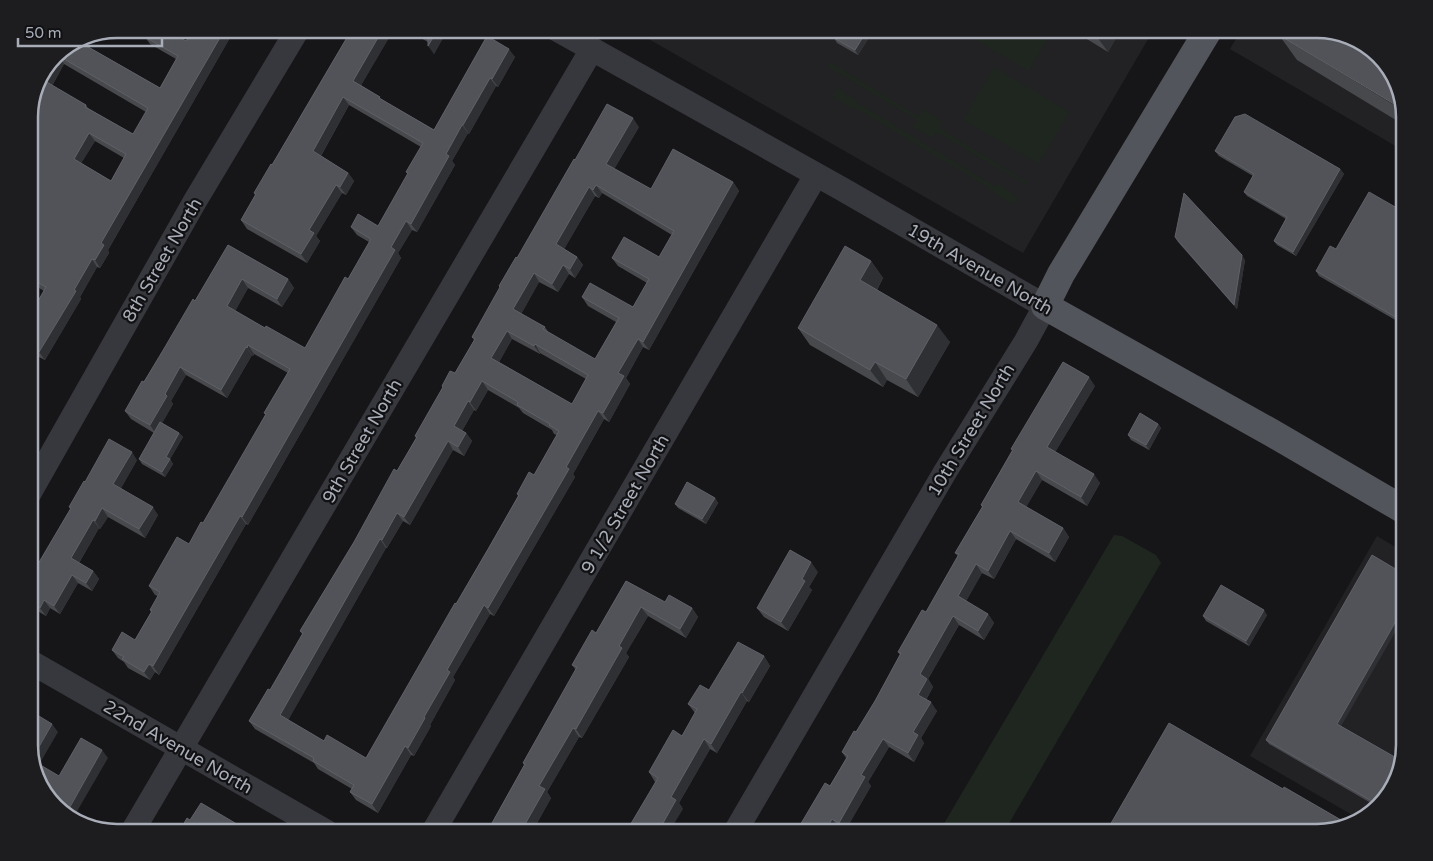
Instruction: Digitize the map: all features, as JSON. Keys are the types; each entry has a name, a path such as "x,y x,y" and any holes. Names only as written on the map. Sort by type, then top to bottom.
{"main road":[{"name":"10th Street North","path":"1045,306 1061,274 1204,38"},
{"name":"19th Avenue North","path":"1045,306 1272,433 1396,505"}],"street":[{"name":"8th Street North","path":"38,478 195,201 293,38"},
{"name":"19th Avenue North","path":"572,38 1045,306"},
{"name":"9th Street North","path":"137,824 592,49"},
{"name":"9 1/2 Street North","path":"438,824 816,175"},
{"name":"10th Street North","path":"740,824 945,472 1026,341 1045,306"},
{"name":"22nd Avenue North","path":"38,666 313,824"}],"shaded area":[{"path":"647,38 1149,38 1023,253"},
{"path":"972,38 1048,38 1029,71"},
{"path":"1237,38 1327,38 1394,102 1395,146 1230,49"},
{"path":"830,62 919,117 923,109 942,121 939,128 1028,182 1027,185 936,132 932,138 913,127 917,120 828,67"},
{"path":"994,67 1069,112 1039,164 963,120"},
{"path":"837,88 856,100 856,102 996,187 998,184 1018,197 1014,205 854,107 852,109 832,97"},
{"path":"1114,535 1122,536 1156,555 1161,563 1009,824 944,824"},
{"path":"1377,536 1396,547 1396,745 1390,775 1379,793 1365,807 1352,815 1250,756"}],"building":[{"path":"147,38 181,38 186,41 188,38 220,38 101,243 104,245 95,260 92,259 74,290 76,291 39,352 38,301 46,287 38,283 38,111 40,96 46,81 86,105 85,107 133,134 148,108 63,58 84,45 160,88 178,56","holes":["89,133 126,154 111,181 74,159"]},
{"path":"347,38 378,38 353,81 434,130 486,38 490,38 509,49 462,125 446,154 449,156 411,224 406,221 391,247 395,250 242,517 240,516 153,666 149,664 144,672 122,659 124,657 112,650 122,632 135,640 152,611 150,610 160,592 149,586 177,537 189,544 266,414 264,413 290,369 248,345 221,390 180,367 165,394 167,396 150,425 125,411 228,245 288,279 277,299 242,279 227,306 305,348 345,277 348,279 371,239 351,227 358,214 378,226 423,143 343,97 313,151 348,173 340,187 336,185 309,230 314,233 301,254 241,220 256,194 254,193"},
{"path":"428,38 433,38 428,46"},
{"path":"834,38 862,38 855,50"},
{"path":"1284,38 1327,38 1347,43 1356,48 1379,68 1391,91 1394,104"},
{"path":"607,104 633,118 606,164 651,189 673,149 733,182 643,342 638,339 618,373 624,376 603,413 598,411 566,467 569,469 488,608 484,605 447,670 450,672 425,718 408,748 405,746 372,804 350,792 354,785 313,761 314,758 249,721 268,689 270,690 303,633 300,631 354,542 394,469 397,471 417,437 415,436 450,371 455,373 475,339 472,337 499,286","holes":["596,185 674,231 659,257 624,237 612,258 649,279 633,307 590,283 582,297 619,318 595,359 513,309 534,273 552,284 563,265 570,269 577,257 556,244 589,187 593,190","507,331 534,346 535,344 588,375 572,404 491,358","482,381 518,402 517,405 559,431 534,475 529,472 517,494 519,495 490,546 366,758 327,735 324,741 280,715 380,539 382,540 397,513 404,517 448,441 458,447 466,433 454,426 468,401 470,402"]},
{"path":"1245,114 1340,169 1293,252 1274,241 1287,217 1244,192 1254,174 1215,151 1235,117"},
{"path":"1369,192 1395,207 1395,317 1316,271 1330,246 1336,249"},
{"path":"1184,193 1242,255 1234,305 1175,237"},
{"path":"845,246 871,261 860,280 937,325 906,379 875,362 870,370 798,328"},
{"path":"1063,362 1089,377 1047,447 1094,474 1081,497 1036,471 1018,502 1063,528 1049,553 1010,531 988,571 976,564 958,596 988,614 978,631 953,616 920,674 927,679 918,695 931,702 913,732 918,735 908,753 883,739 861,775 865,777 839,823 832,819 829,824 801,824 825,783 830,786 848,756 842,752 875,701 901,653 898,652 922,610 926,612 959,554 955,553 983,506 981,505 1013,450 1011,449"},
{"path":"1140,413 1158,424 1146,445 1128,435"},
{"path":"160,422 179,433 166,457 170,459 162,472 139,459"},
{"path":"109,439 132,452 113,484 153,507 139,529 102,508 71,558 93,571 86,583 72,575 54,606 44,600 40,608 38,607 38,564"},
{"path":"687,482 715,498 702,519 675,504"},
{"path":"790,550 811,562 802,579 805,581 781,622 757,608"},
{"path":"1372,555 1396,569 1396,621 1337,724 1395,757 1390,775 1379,793 1371,801 1266,740"},
{"path":"626,581 665,602 669,595 692,608 680,629 641,607 619,646 622,648 576,729 573,728 539,786 545,789 525,824 491,824 577,667 572,665 592,630 596,633"},
{"path":"1221,585 1264,610 1246,641 1203,616"},
{"path":"738,642 764,656 711,744 704,739 671,797 676,800 662,824 631,824 658,778 649,772 673,730 682,736 697,709 688,704 700,685 709,690"},
{"path":"38,715 52,724 38,748"},
{"path":"1169,723 1283,789 1284,787 1341,820 1317,824 1111,824"},
{"path":"81,738 102,750 69,808 51,789 41,765 59,776"},
{"path":"201,803 237,824 184,824 187,818 190,820"}]}
